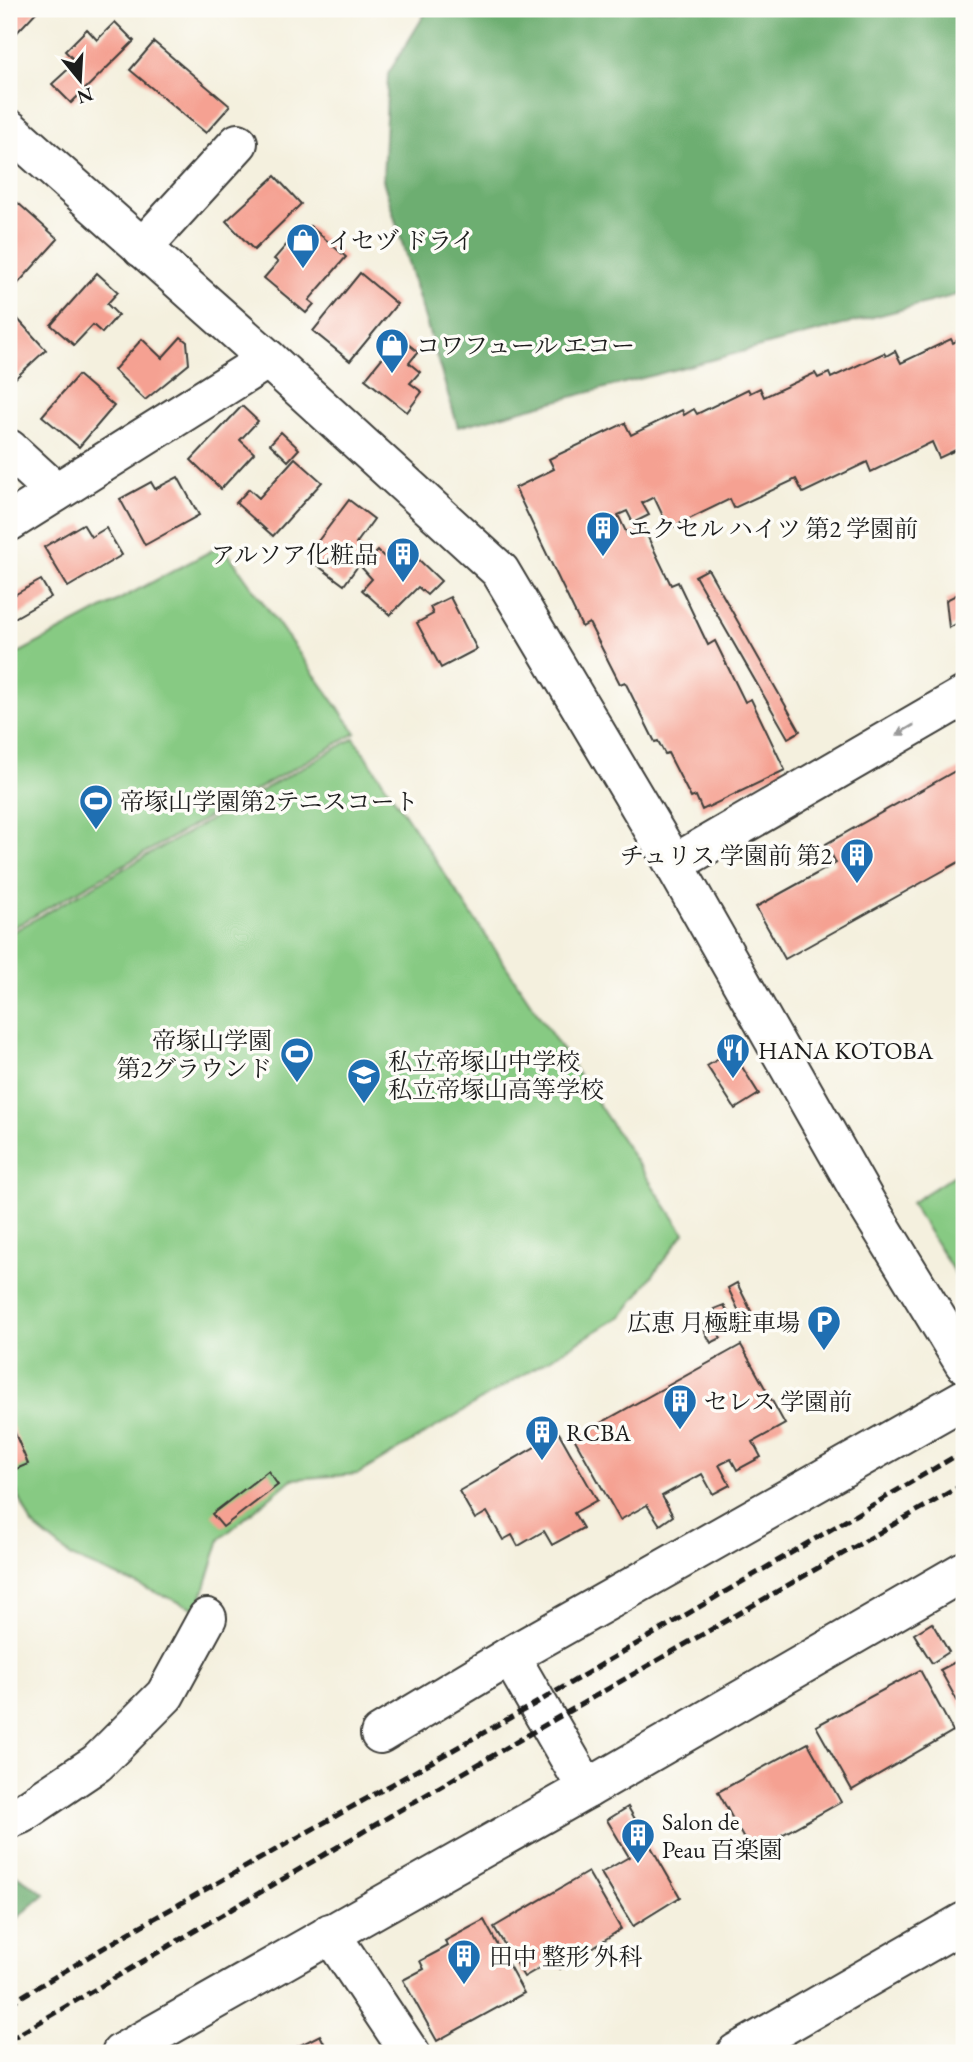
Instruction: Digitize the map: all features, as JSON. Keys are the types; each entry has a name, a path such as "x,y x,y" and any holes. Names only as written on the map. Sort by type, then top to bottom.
{"street":[{"path":"9,129 268,359 500,571 674,864 869,1206 964,1363"},
{"path":"142,248 238,143"},
{"path":"9,522 268,359"},
{"path":"9,449 56,492"},
{"path":"674,864 964,696"},
{"path":"380,1734 510,1656 964,1399"},
{"path":"121,2053 964,1570"},
{"path":"9,1819 21,1814 97,1763 165,1695 207,1618"},
{"path":"510,1656 587,1788"},
{"path":"736,2053 964,1922"},
{"path":"330,1933 410,2053"}],"green space":[{"path":"428,9 964,9 964,293 458,427 383,180 388,74"},
{"name":"帝塚山学園第2テニスコート","path":"222,545 356,733 9,930 9,658"},
{"name":"帝塚山学園 第2グラウンド","path":"354,738 684,1233 623,1315 358,1474 292,1479 220,1539 198,1610 73,1558 32,1525 16,1490 9,1485 9,934"},
{"path":"964,1169 964,1279 955,1274 911,1203"},
{"path":"9,1870 45,1894 9,1925"}],"building":[{"path":"9,9 39,9 9,41"},
{"path":"115,22 134,41 71,103 52,84 76,62 65,51 87,29 97,40"},
{"path":"154,42 230,106 206,133 130,70"},
{"path":"275,176 301,204 254,250 226,221"},
{"path":"18,203 58,239 13,289 9,285 9,213"},
{"name":"イセヅ ドライ","path":"310,226 346,257 309,300 314,304 306,313 264,278 278,262 274,259 288,243 292,247"},
{"path":"97,273 118,292 107,304 118,315 102,333 93,325 74,345 51,325"},
{"path":"360,273 397,304 350,361 313,331"},
{"path":"15,316 46,350 9,384 9,322"},
{"path":"181,337 187,342 189,364 145,400 114,370 142,339 162,358"},
{"name":"コワフュール エコー","path":"399,337 418,352 409,363 420,372 410,383 422,392 407,412 365,379"},
{"name":"エクセル ハイツ 第2 学園前","path":"964,337 964,446 939,458 932,442 871,472 867,462 803,493 796,479 734,508 730,499 669,529 654,497 642,503 649,515 633,523 627,511 618,515 627,534 643,527 671,585 678,582 708,645 715,641 745,702 751,699 785,770 702,810 696,796 691,798 668,753 665,754 658,741 655,742 625,682 620,684 589,623 582,627 515,488 554,469 549,459 625,423 631,435 682,410 684,415 694,409 697,414 748,389 750,393 760,388 764,397 815,373 818,378 829,373 831,378 884,353 886,356 895,351 901,363 951,339 953,343"},
{"path":"78,375 114,406 79,447 42,416"},
{"path":"242,406 258,421 240,440 254,453 221,489 191,460"},
{"path":"281,432 299,449 288,461 270,444"},
{"path":"295,458 322,482 273,536 236,503 249,489 259,498"},
{"path":"178,477 199,515 145,545 120,499 151,482 155,489"},
{"path":"349,500 374,519 356,544 368,552 344,585 306,557"},
{"path":"83,524 91,537 106,528 122,555 68,587 44,547"},
{"name":"アルソア化粧品","path":"378,551 400,572 415,556 441,581 427,595 418,587 390,615 362,590 372,579 362,568"},
{"path":"708,569 800,731 788,738 695,576"},
{"path":"41,580 51,597 9,621 9,598"},
{"path":"964,591 964,620 949,628 946,600"},
{"path":"450,597 477,649 441,668 417,623 433,614 430,607"},
{"name":"チュリス 学園前 第2","path":"964,766 964,859 785,959 756,907 836,863 826,844"},
{"name":"HANA KOTOBA","path":"732,1051 759,1094 735,1109 707,1066"},
{"path":"737,1283 751,1311 741,1316 728,1288"},
{"path":"724,1305 735,1327 726,1332 714,1309"},
{"path":"712,1321 721,1338 711,1343 702,1326"},
{"name":"セレス 学園前","path":"741,1345 785,1424 753,1442 761,1457 737,1470 731,1459 719,1465 730,1485 713,1494 702,1474 662,1496 673,1516 660,1525 647,1505 620,1520 574,1438"},
{"path":"9,1419 28,1464 9,1472"},
{"name":"RCBA","path":"559,1433 597,1500 574,1513 583,1528 552,1545 544,1531 518,1546 512,1535 503,1540 487,1512 475,1519 459,1491"},
{"path":"268,1471 278,1485 223,1527 212,1514"},
{"path":"932,1623 949,1652 932,1663 914,1634"},
{"path":"964,1642 964,1713 940,1670 963,1658 960,1651"},
{"path":"920,1670 953,1731 852,1790 816,1726"},
{"path":"808,1743 841,1802 751,1852 718,1792"},
{"name":"Salon de Peau 百楽園","path":"628,1807 680,1897 633,1926 601,1873 629,1857 607,1820"},
{"path":"588,1872 621,1929 560,1969 555,1959 524,1977 494,1927"},
{"name":"田中 整形 外科","path":"484,1920 524,1993 437,2041 403,1980 424,1969 420,1961 448,1946 445,1941"},
{"path":"320,2035 329,2053 285,2053"}],"railway":[{"path":"9,2004 139,1927 538,1702 964,1451"},
{"path":"9,2040 550,1722 964,1484"}],"place":[{"name":"イセヅ ドライ","path":"303,270"},
{"name":"コワフュール エコー","path":"392,375"},
{"name":"エクセル ハイツ 第2 学園前","path":"603,558"},
{"name":"アルソア化粧品","path":"403,584"},
{"name":"帝塚山学園第2テニスコート","path":"96,831"},
{"name":"チュリス 学園前 第2","path":"857,885"},
{"name":"HANA KOTOBA","path":"733,1080"},
{"name":"帝塚山学園 第2グラウンド","path":"297,1084"},
{"name":"私立帝塚山中学校 私立帝塚山高等学校","path":"364,1105"},
{"name":"広恵 月極駐車場","path":"824,1352"},
{"name":"セレス 学園前","path":"680,1431"},
{"name":"RCBA","path":"542,1462"},
{"name":"Salon de Peau 百楽園","path":"638,1865"},
{"name":"田中 整形 外科","path":"464,1986"}]}
